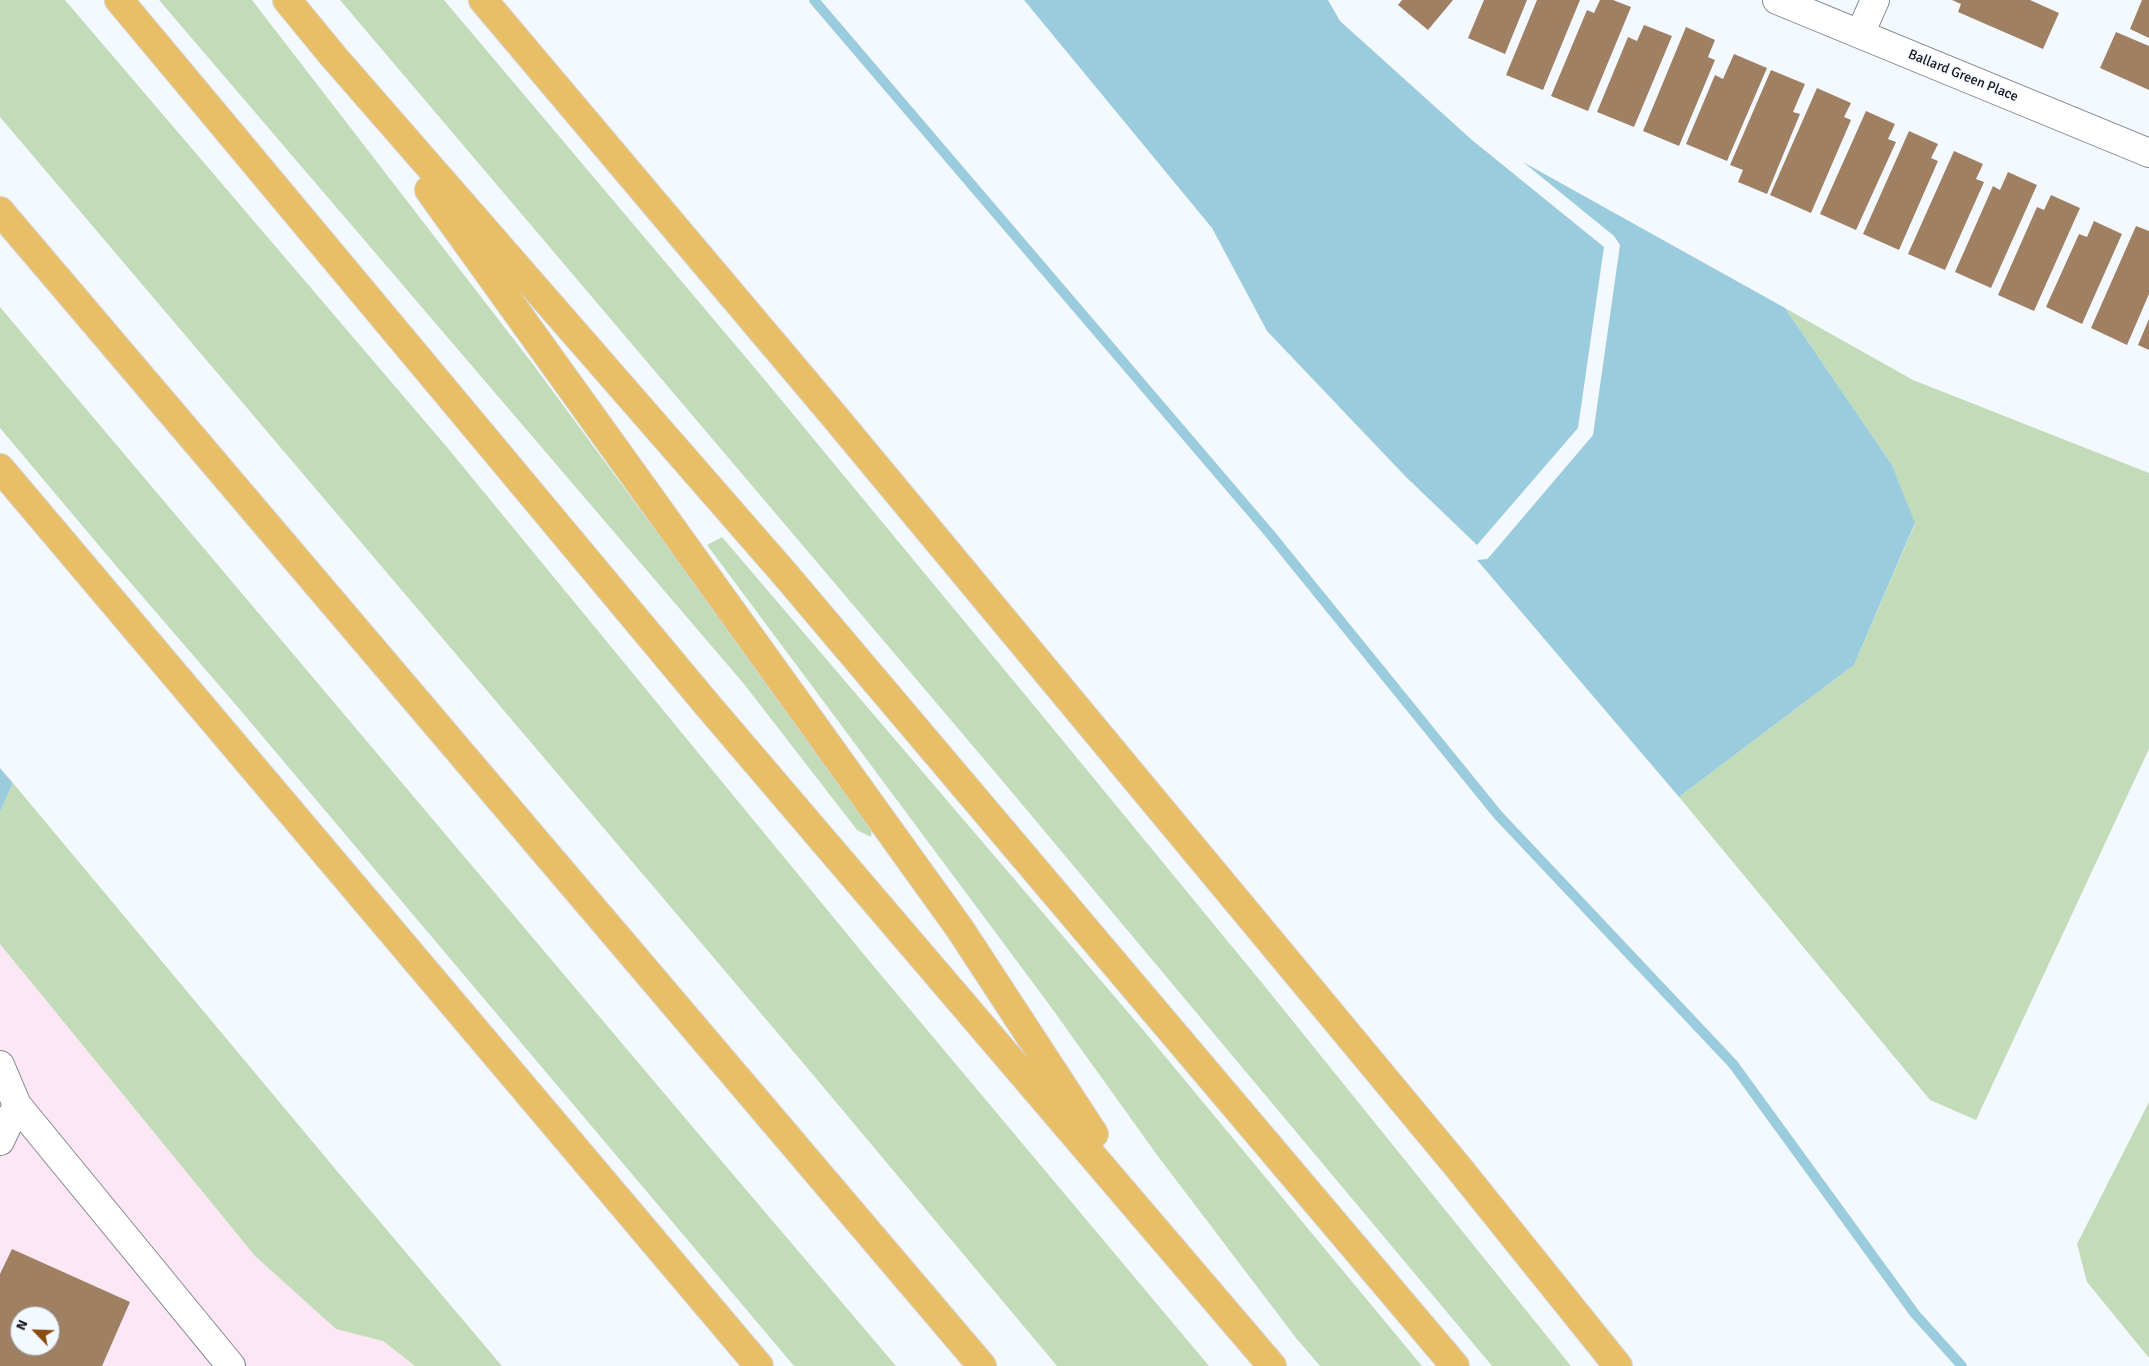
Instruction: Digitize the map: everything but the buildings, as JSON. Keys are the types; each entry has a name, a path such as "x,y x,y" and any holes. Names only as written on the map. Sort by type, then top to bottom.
{"highway":[{"path":"119,0 710,708 1157,1229 1272,1366"},
{"path":"287,0 333,56 784,573 1455,1366"},
{"path":"483,0 860,448 1439,1144 1618,1366"},
{"path":"333,56 960,929 1157,1229"},
{"path":"0,211 982,1366"},
{"path":"0,468 758,1366"}],"street":[{"name":"Ballard Green Place","path":"1777,0 2149,153"},
{"path":"1860,34 1875,0"},
{"path":"0,1065 17,1105 231,1366"},
{"path":"0,1141 17,1105"}],"shaded area":[{"path":"0,944 255,1256 336,1328 383,1341 415,1366 0,1366"}],"green space":[{"path":"0,0 65,0 446,446 871,963 1209,1366 1057,1366 809,1070 0,117"},
{"path":"159,0 252,0 532,363 872,825 871,837 857,830 744,684"},
{"path":"340,0 444,0 759,373 1036,708 1267,989 1571,1366 1492,1366 1000,778"},
{"path":"0,307 896,1366 794,1366 236,705 117,567 0,428"},
{"path":"1785,308 1913,380 2149,473 2149,749 1976,1120 1930,1100 1679,797 1854,665 1915,524 1892,465"},
{"path":"722,537 1144,1031 1422,1366 1320,1366 1296,1338 1157,1155 1048,1003 707,545"},
{"path":"13,783 502,1366 415,1366 383,1341 336,1329 255,1256 0,944 0,812"},
{"path":"2149,1102 2149,1358 2087,1282 2077,1244"}],"water":[{"path":"1024,0 1328,0 1340,21 1472,140 1604,247 1578,428 1477,545 1406,477 1267,331 1212,228"},
{"path":"1523,162 1785,308 1892,465 1915,523 1854,665 1679,797 1477,560 1487,559 1491,555 1593,435 1620,245 1614,236"},
{"path":"0,768 13,783 0,812"}],"waterway":[{"path":"814,0 1270,534 1498,815 1733,1064 1915,1314 1962,1366"}]}
